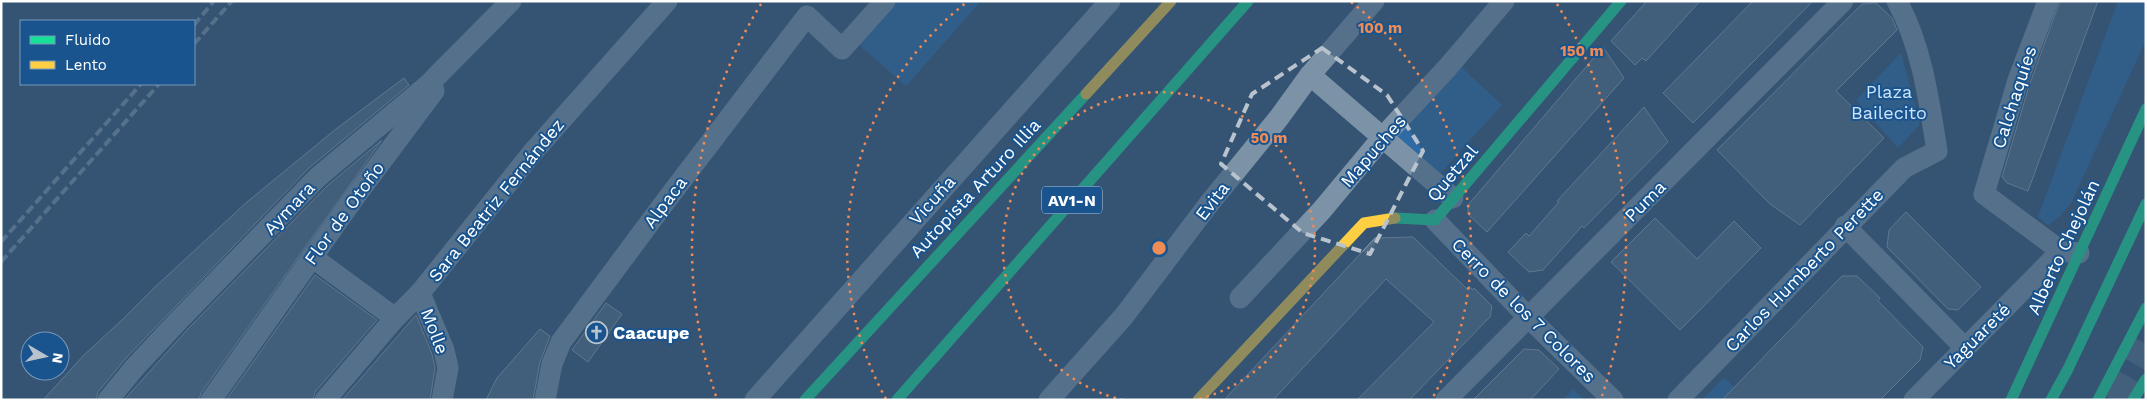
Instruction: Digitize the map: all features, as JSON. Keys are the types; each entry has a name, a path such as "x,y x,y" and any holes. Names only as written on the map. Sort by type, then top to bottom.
{"main road":[{"name":"Autopista Arturo Illia","path":"805,400 1171,1"},
{"name":"AV1-N","path":"897,400 1248,1"},
{"name":"Quetzal","path":"1198,400 1364,223 1381,218 1435,220 1622,1"},
{"name":"Alberto Chejolán","path":"2012,400 2070,252 2146,109"},
{"path":"2051,400 2068,369 2146,204"},
{"path":"2098,400 2146,308"},
{"path":"2133,400 2146,379"}],"street":[{"path":"482,29 511,1"},
{"name":"Sara Beatriz Fernández","path":"325,400 395,318 420,293 532,153 667,1"},
{"name":"Alpaca","path":"545,400 552,364 561,342 668,198 808,16 842,49 885,1"},
{"name":"Vicuña","path":"755,400 1110,1"},
{"name":"Evita","path":"1049,400 1124,316 1208,205 1278,119 1310,75 1374,1"},
{"name":"Mapuches","path":"1240,298 1322,210 1382,138 1448,67 1504,1"},
{"name":"Puma","path":"1446,400 1843,1"},
{"name":"Carlos Humberto Perette","path":"1678,400 1845,226 1904,168 1937,151 1922,69 1912,32 1897,1"},
{"name":"Calchaquíes","path":"2048,1 2018,80 1984,194 2070,252"},
{"name":"Flor de Otoño","path":"211,400 369,178 482,29"},
{"name":"Aymara","path":"108,400 135,367 178,321 318,177 429,84 482,29"},
{"path":"1310,75 1453,198"},
{"name":"Cerro de los 7 Colores","path":"1435,220 1528,317 1613,400"},
{"path":"1845,226 1965,348"},
{"name":"Yaguareté","path":"1914,400 1965,348 2070,252"},
{"name":"Molle","path":"312,257 395,318"},
{"name":"Molle","path":"420,293 444,350 448,368 442,400"}],"highlighted area":[{"path":"1322,48 1387,95 1423,151 1370,254 1303,233 1221,164 1252,94"}],"green space":[{"path":"892,1 981,1 906,86 856,42"},
{"path":"2118,1 2146,1 2146,40 2071,203 2060,216 2048,225 2038,217"},
{"name":"Plaza Bailecito","path":"1901,53 1920,124 1898,148 1856,100"},
{"path":"1460,66 1502,105 1436,178 1394,139"},
{"path":"1724,378 1749,400 1702,400"},
{"path":"1573,389 1584,400 1563,400"}],"building":[{"path":"1647,1 1700,1 1646,61 1642,58 1635,65 1611,41"},
{"path":"1753,1 1813,1 1693,123 1663,93"},
{"path":"2060,1 2098,1 2028,191 2007,183 2002,177 2029,86"},
{"path":"1876,3 1892,18 1897,30 1836,91 1884,138 1800,225 1770,204 1717,150 1862,4"},
{"path":"1603,47 1624,78 1487,232 1468,214 1468,205"},
{"path":"404,78 409,85 309,168 126,358 98,392 96,400 43,400 60,381 70,381 70,370 154,288 247,202 336,129"},
{"path":"1644,107 1668,142 1584,228 1582,226 1543,270 1529,272 1508,252 1526,233 1529,236 1559,202 1557,201"},
{"path":"382,140 201,393 199,400 124,400 187,330 327,186"},
{"path":"1906,212 1981,287 1958,310 1948,309 1887,247 1889,230"},
{"path":"1655,218 1697,259 1734,221 1761,248 1680,330 1611,262"},
{"path":"1413,237 1467,289 1469,286 1473,290 1474,288 1492,306 1490,317 1409,400 1357,400 1434,322 1386,279 1273,400 1224,400 1375,238"},
{"path":"315,275 377,320 315,392 313,400 226,400"},
{"path":"1842,276 1857,276 1880,298 1878,301 1923,347 1920,360 1880,400 1722,400"},
{"name":"Caacupe","path":"606,303 622,314 588,362 572,350"},
{"path":"416,315 432,354 435,368 430,400 342,400"},
{"path":"540,329 550,336 540,362 533,400 486,400 497,378"},
{"path":"1524,349 1539,350 1559,369 1530,400 1473,400"}],"tunnel":[{"path":"2113,400 2146,344"}],"railway":[{"path":"195,24 214,1"},
{"path":"195,43 232,1"},
{"path":"1,242 140,85"},
{"path":"1,262 158,85"}],"traffic: fast":[{"path":"897,400 1248,1"},
{"path":"1395,218 1435,220 1621,1"},
{"path":"805,400 1086,94"},
{"path":"2011,400 2146,109"},
{"path":"2051,400 2068,369 2146,204"},
{"path":"2098,400 2146,308"},
{"path":"2133,400 2146,379"}],"traffic: slow":[{"path":"1086,94 1171,1"},
{"path":"1198,400 1364,223 1395,218"}],"place":[{"name":"Caacupe","path":"597,332"}]}
